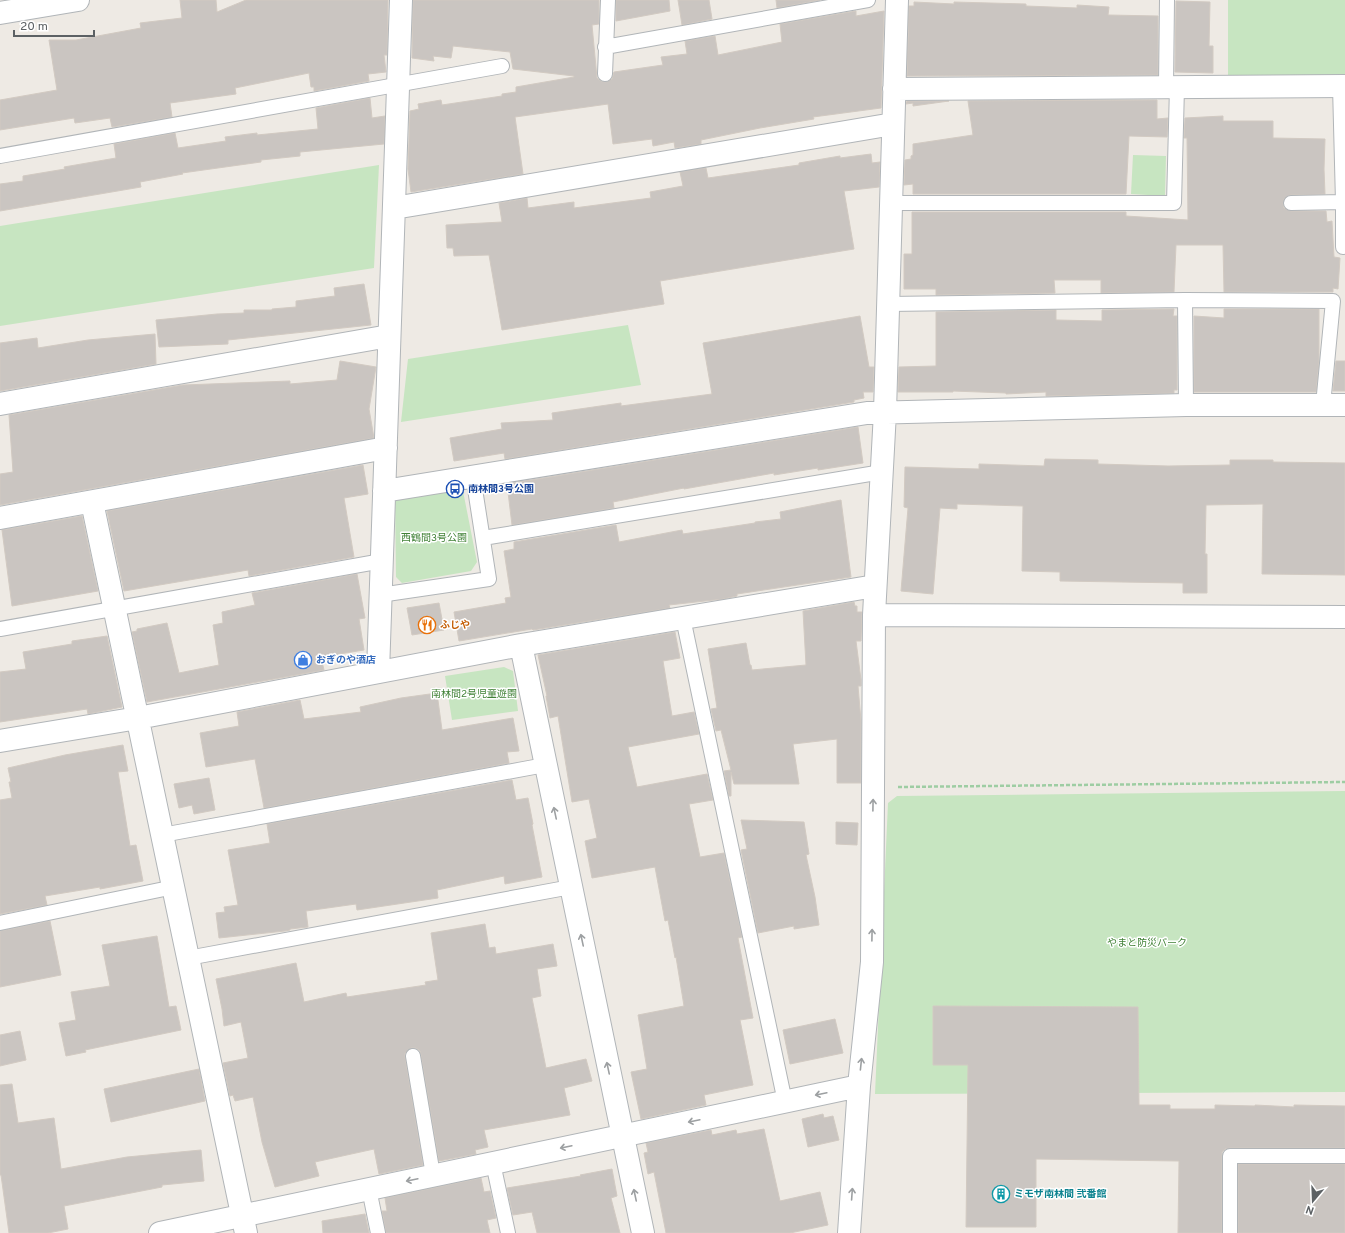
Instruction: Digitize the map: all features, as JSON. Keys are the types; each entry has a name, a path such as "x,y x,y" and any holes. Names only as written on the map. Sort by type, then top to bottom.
{"street":[{"path":"0,13 78,0"},
{"path":"378,672 401,0"},
{"path":"849,1233 859,1086 872,962 874,615 885,412 897,0"},
{"path":"894,89 1343,86"},
{"path":"394,208 893,124"},
{"path":"0,404 389,336"},
{"path":"384,491 867,413 1186,405 1345,405"},
{"path":"0,518 386,448"},
{"path":"92,502 244,1224"},
{"path":"0,741 138,718 521,645 875,586"},
{"path":"874,615 1345,617"},
{"path":"521,645 642,1233"},
{"path":"160,1233 244,1224 369,1189 859,1086"}],"lane":[{"path":"605,74 608,0"},
{"path":"605,47 868,0"},
{"path":"891,203 1174,203 1167,0"},
{"path":"0,156 502,66"},
{"path":"1343,86 1343,247"},
{"path":"1290,202 1343,202"},
{"path":"1185,300 1186,405"},
{"path":"888,304 1185,300 1333,301 1323,404"},
{"path":"484,538 882,472"},
{"path":"380,595 489,578 474,476"},
{"path":"0,629 382,561"},
{"path":"683,618 785,1102"},
{"path":"162,836 546,765"},
{"path":"0,924 174,887"},
{"path":"188,958 571,887"},
{"path":"413,1056 433,1176"},
{"path":"1230,1233 1230,1156 1345,1156"},
{"path":"493,1163 508,1233"},
{"path":"369,1189 378,1233"}],"path":[{"path":"874,787 1345,782"}],"green space":[{"path":"1228,0 1345,0 1345,77 1228,78"},
{"path":"1133,155 1166,156 1165,196 1131,194"},
{"path":"379,165 374,268 0,326 0,226"},
{"path":"628,325 641,385 401,422 408,359"},
{"name":"西鶴間3号公園","path":"463,491 477,562 471,571 402,583 396,577 395,496"},
{"name":"南林間2号児童遊園","path":"504,667 513,671 518,711 452,720 445,676"},
{"name":"やまと防災パーク","path":"1345,791 1345,1092 875,1094 888,803 897,796"}],"building":[{"path":"180,0 216,0 217,12 246,0 388,0 387,55 384,55 386,72 368,74 369,81 314,91 314,87 311,87 309,73 235,88 236,94 170,103 172,117 112,127 110,118 75,123 74,118 0,130 0,100 57,90 49,40 76,40 141,28 140,23 182,18"},
{"path":"413,0 599,0 599,24 592,25 597,78 605,82 612,79 614,72 663,65 661,57 687,54 685,41 715,36 718,55 782,42 780,24 856,11 856,16 884,11 881,108 813,117 814,119 701,140 701,144 675,148 674,142 653,146 652,139 613,144 608,104 515,117 523,174 411,192 408,169 410,111 419,109 418,104 441,100 442,105 502,96 502,94 516,92 516,87 574,77 513,69 510,52 453,46 451,58 433,56 434,61 412,58"},
{"path":"616,0 669,0 670,11 616,21"},
{"path":"678,0 709,0 712,19 682,25"},
{"path":"776,0 820,0 777,8"},
{"path":"1176,1 1210,2 1209,46 1213,46 1213,73 1175,72"},
{"path":"914,2 954,4 954,2 1026,4 1026,6 1077,8 1077,5 1109,7 1108,15 1158,16 1158,75 907,76 909,6 914,6"},
{"path":"370,98 372,118 385,116 384,144 300,152 300,156 261,160 261,162 182,173 183,174 140,182 141,187 0,211 0,184 23,181 23,176 116,158 114,144 175,133 178,148 226,141 225,137 257,133 257,135 318,129 316,108"},
{"path":"1157,100 1157,119 1168,118 1167,137 1129,136 1126,194 913,194 913,184 904,185 905,160 911,159 911,156 913,155 913,144 973,135 968,101"},
{"path":"907,101 949,101 913,106 913,103 906,104"},
{"path":"1223,116 1223,121 1273,121 1273,138 1325,139 1325,194 1290,195 1284,199 1283,204 1284,208 1291,211 1326,211 1327,222 1332,221 1334,257 1340,258 1338,289 1333,288 1333,292 1224,292 1223,245 1176,245 1174,292 1101,293 1101,280 1054,280 1055,293 936,295 936,289 904,289 904,254 912,254 912,212 1126,212 1126,216 1188,220 1187,138 1184,138 1185,118"},
{"path":"871,154 872,163 880,162 879,187 844,191 854,249 660,281 664,304 502,330 489,255 454,256 453,248 447,248 446,225 502,222 499,203 527,198 528,208 574,202 574,208 651,198 650,192 683,186 680,172 706,168 708,178 799,165 799,163 840,156 840,158"},
{"path":"364,284 371,325 228,340 228,344 159,347 156,320 244,313 244,310 272,310 296,307 296,301 335,296 334,288"},
{"path":"1174,309 1173,316 1177,316 1177,390 1174,390 1174,393 1046,396 1046,392 1006,394 953,391 898,392 899,367 936,366 936,312 1056,310 1056,320 1102,321 1102,310"},
{"path":"1224,309 1319,309 1319,362 1316,392 1194,392 1194,316 1224,318"},
{"path":"860,316 869,367 874,367 873,392 863,392 864,398 854,400 854,402 505,459 504,453 454,461 450,438 502,429 501,423 553,420 552,413 621,403 621,406 712,394 703,343"},
{"path":"155,334 156,364 0,391 0,343 37,338 38,348 88,340"},
{"path":"340,361 376,367 369,409 374,438 0,505 0,474 13,472 9,415 183,385 290,381 290,384 337,380"},
{"path":"1336,361 1345,361 1345,391 1333,391"},
{"path":"858,427 863,463 774,475 774,473 684,488 613,502 614,508 512,525 507,484"},
{"path":"1045,459 1098,460 1098,464 1168,466 1230,465 1230,460 1345,463 1345,575 1262,574 1263,504 1206,505 1205,554 1207,554 1207,593 1183,593 1183,583 1060,581 1060,572 1022,571 1023,506 957,504 957,509 940,508 933,594 901,591 908,508 904,507 905,467 979,469 979,464 1044,466"},
{"path":"363,465 368,494 344,498 354,557 249,576 248,570 124,591 107,511"},
{"path":"841,500 851,577 737,594 737,596 723,599 669,605 670,608 459,641 454,612 506,603 505,598 511,597 504,551 514,549 514,542 616,525 619,542 682,530 683,534 781,519 780,512"},
{"path":"82,516 98,591 12,606 2,530"},
{"path":"357,574 365,618 359,619 364,650 321,657 324,670 147,702 132,632 137,631 137,629 167,623 179,673 219,665 213,625 223,623 222,612 255,605 252,593"},
{"path":"854,602 855,606 857,606 857,612 862,612 861,641 856,641 861,680 861,686 858,686 861,721 861,783 837,783 837,739 793,744 799,784 734,784 731,772 731,796 729,796 724,771 731,770 721,730 716,731 711,709 717,708 708,649 746,643 752,670 806,665 803,611"},
{"path":"439,603 444,630 412,635 407,608"},
{"path":"675,632 680,658 663,661 672,716 694,712 699,734 628,747 637,787 707,774 713,800 689,804 700,857 724,853 742,937 738,938 753,1018 740,1020 753,1085 704,1095 706,1105 641,1119 631,1072 647,1069 638,1015 684,1006 668,920 665,921 655,867 592,878 585,841 597,838 589,799 572,802 558,716 550,718 538,655"},
{"path":"107,636 122,707 88,714 87,709 0,722 0,672 26,669 23,652 72,644 72,641"},
{"path":"437,693 442,730 513,718 519,751 507,752 509,763 264,808 255,759 206,767 200,733 239,726 237,712 300,700 304,719 361,712 360,707 401,698"},
{"path":"123,745 128,771 118,772 130,846 136,845 143,881 100,889 100,887 45,896 47,905 0,914 0,800 12,798 8,768 65,755"},
{"path":"209,778 215,810 194,814 192,805 179,808 174,784"},
{"path":"512,780 516,800 528,798 542,877 505,884 504,876 437,890 438,898 357,910 356,904 306,911 308,927 219,938 216,913 225,912 224,907 238,905 228,850 270,843 267,824"},
{"path":"741,820 804,822 809,854 806,855 819,925 794,929 794,926 758,933 741,850 747,849"},
{"path":"836,822 858,823 857,845 836,844"},
{"path":"50,921 61,975 0,987 0,931"},
{"path":"485,924 489,948 495,947 496,954 553,944 557,966 537,969 541,996 532,998 546,1068 586,1059 592,1081 564,1088 570,1115 484,1130 488,1147 475,1150 476,1154 439,1161 421,1055 420,1051 416,1048 411,1048 405,1053 405,1057 423,1165 379,1174 374,1149 315,1162 319,1176 275,1187 262,1142 253,1097 235,1101 233,1095 230,1096 223,1063 248,1058 241,1022 224,1026 216,979 296,963 304,1002 346,993 347,997 426,985 425,982 438,980 431,933"},
{"path":"157,936 169,1007 176,1006 181,1030 85,1050 86,1052 66,1056 59,1023 76,1020 71,992 110,986 102,945"},
{"path":"933,1006 1138,1007 1139,1105 1170,1105 1170,1109 1215,1109 1215,1105 1294,1107 1294,1105 1345,1106 1345,1148 1225,1149 1222,1152 1222,1233 1178,1233 1179,1161 1036,1159 1036,1227 966,1227 968,1065 933,1065"},
{"path":"835,1019 843,1053 790,1064 783,1030"},
{"path":"20,1031 26,1060 0,1066 0,1035"},
{"path":"199,1069 205,1101 111,1122 104,1089"},
{"path":"12,1084 18,1123 54,1118 61,1169 127,1157 201,1150 204,1181 162,1185 162,1187 64,1206 68,1229 48,1233 9,1233 0,1175 0,1085"},
{"path":"823,1114 824,1118 833,1116 839,1140 808,1147 802,1119"},
{"path":"764,1129 780,1201 820,1192 828,1225 790,1233 666,1233 654,1172 648,1174 644,1153 648,1152 646,1143 711,1130 712,1135 736,1130 737,1134"},
{"path":"1238,1164 1345,1164 1345,1233 1238,1233"},
{"path":"612,1169 617,1196 611,1198 620,1233 537,1233 532,1212 513,1215 507,1188 581,1176 580,1175"},
{"path":"481,1178 484,1192 490,1191 496,1218 487,1220 490,1233 386,1233 382,1211 387,1211 385,1198"},
{"path":"365,1214 369,1233 323,1233 322,1221"}],"place":[{"name":"南林間3号公園","path":"455,489"},
{"name":"ふじや","path":"427,625"},
{"name":"おぎのや酒店","path":"303,660"},
{"name":"ミモザ南林間 弐番館","path":"1001,1194"}]}
